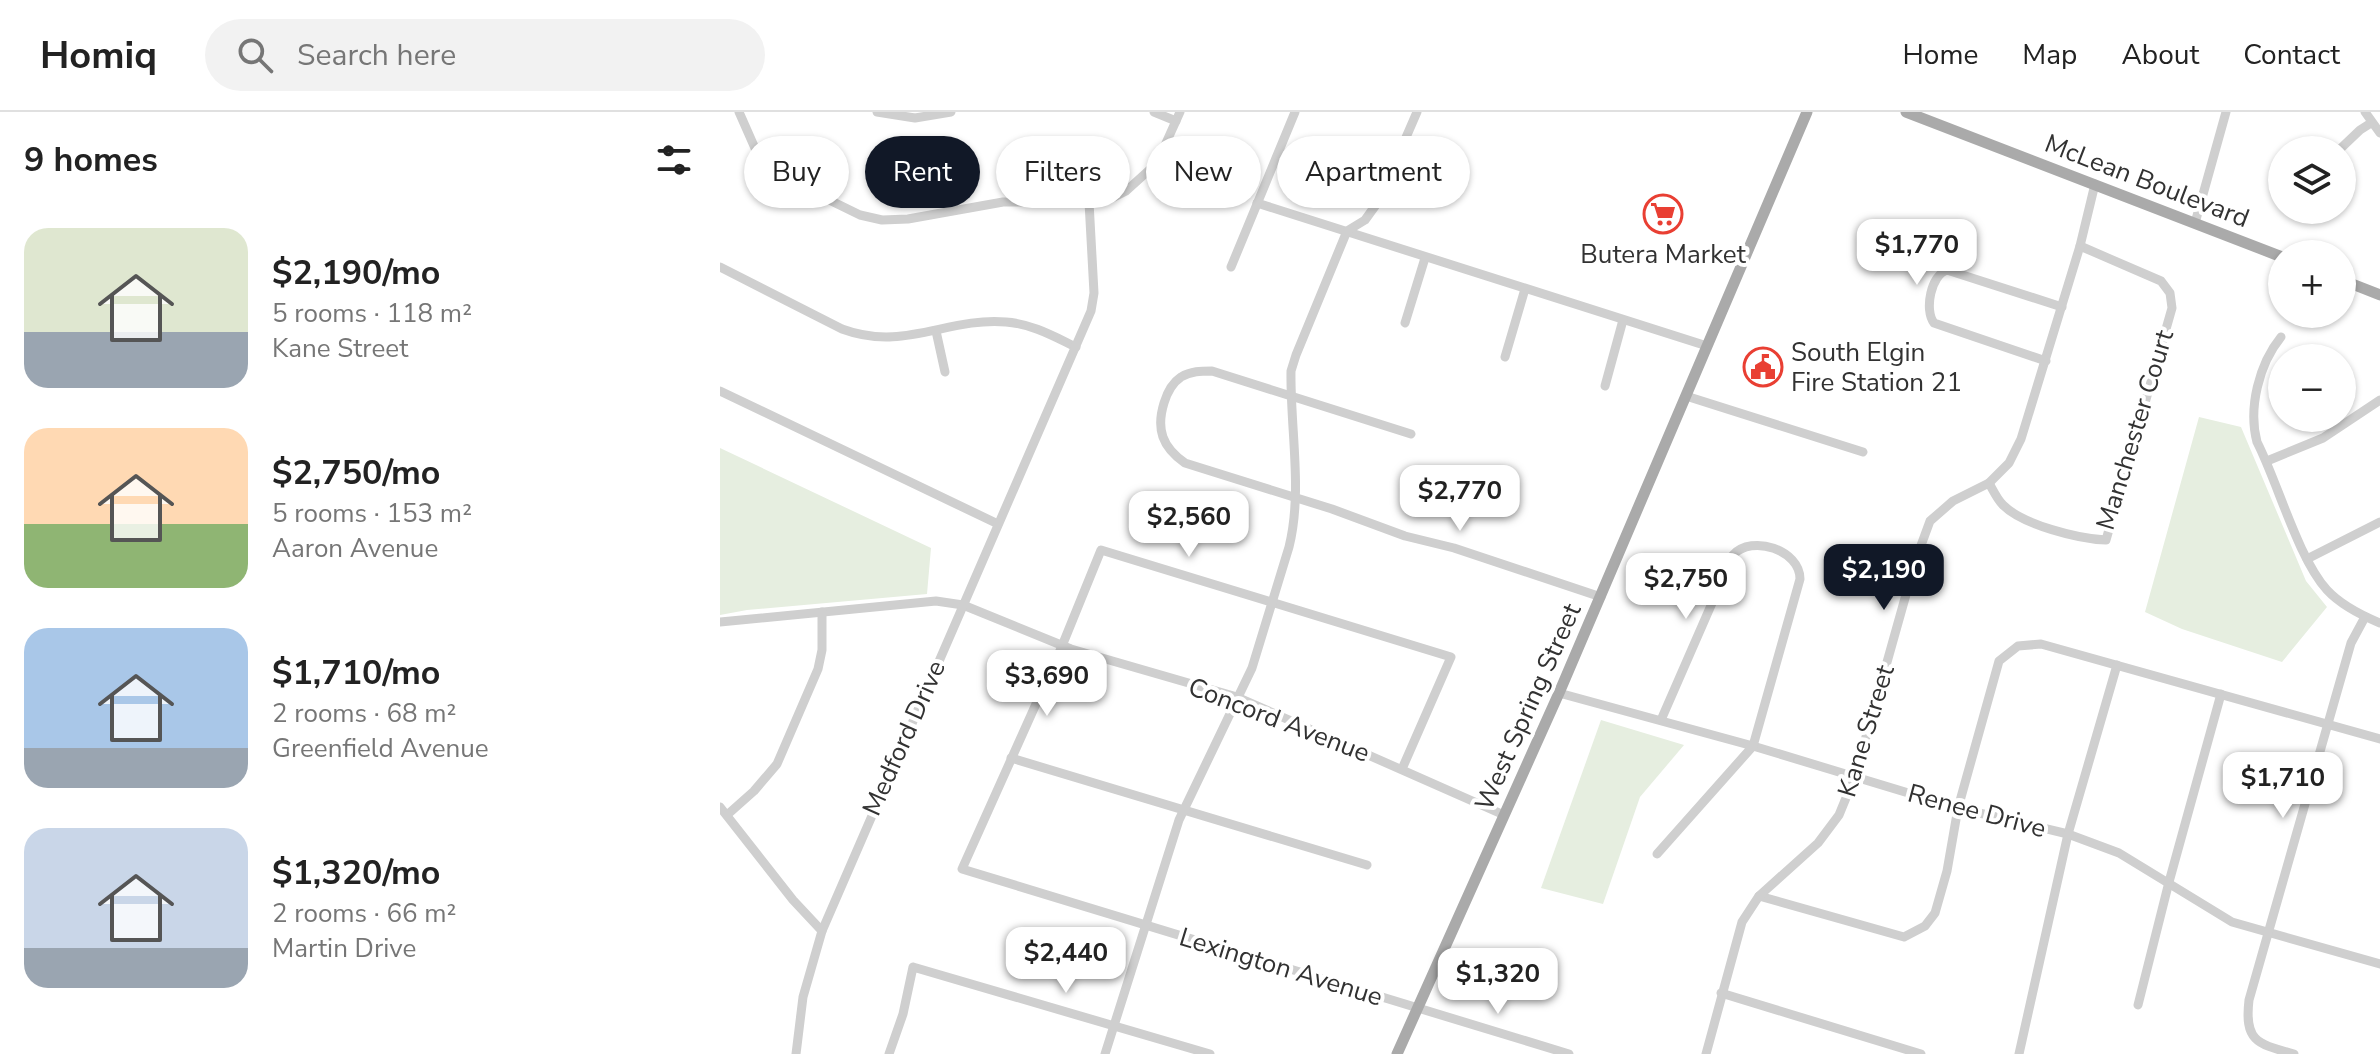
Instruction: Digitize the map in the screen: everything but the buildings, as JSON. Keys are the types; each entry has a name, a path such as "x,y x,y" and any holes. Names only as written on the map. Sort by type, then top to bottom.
{"main road":[{"name":"West Spring Street","path":"1397,1054 1601,597 1807,112"},
{"name":"McLean Boulevard","path":"1906,112 2268,252"},
{"path":"2356,286 2380,295"}],"street":[{"path":"739,112 758,155 774,173 860,215 882,220 908,219 996,203"},
{"path":"877,112 915,118 951,112"},
{"path":"1130,186 1157,163 1178,116 1154,112"},
{"path":"1261,193 1295,112"},
{"path":"1105,1054 1183,809 1252,668 1293,531 1295,497 1291,371 1296,355 1347,231 1365,220 1378,202 1417,112"},
{"path":"2195,223 2226,112"},
{"path":"2365,112 2380,133"},
{"path":"2354,136 2371,123"},
{"name":"Kane Street","path":"1706,1054 1742,922 1759,896 1818,843 1839,815 1855,776 1916,559 1930,521 1953,501 1989,483 2009,463 2021,439 2080,246 2095,184"},
{"path":"1261,204 1707,346"},
{"name":"Medford Drive","path":"796,1054 803,997 822,931 1091,311 1094,293 1089,208"},
{"path":"1231,267 1255,208"},
{"name":"Manchester Court","path":"1989,483 2003,504 2022,518 2088,540 2106,540 2172,308 2170,293 2161,281 2080,246"},
{"path":"1405,323 1425,258"},
{"path":"720,267 861,337 886,339 980,323 1006,322 1033,327 1076,347"},
{"path":"2046,361 1934,323 1928,310 1936,276 1947,270 2062,307"},
{"path":"1505,357 1525,289"},
{"path":"1605,386 1623,320"},
{"path":"936,331 945,372"},
{"path":"2281,337 2268,352 2254,405 2252,424 2257,442 2307,559 2327,590 2365,617 2380,623"},
{"path":"1411,434 1212,371 1189,374 1173,384 1159,417 1164,443 1185,463 1601,597"},
{"path":"720,391 998,524"},
{"path":"1686,396 1863,452"},
{"path":"2267,461 2323,438 2380,400"},
{"path":"2307,559 2380,522"},
{"path":"1657,854 1753,746 1799,585 1798,565 1788,555 1757,545 1742,547 1733,555 1661,720"},
{"path":"1367,865 1011,758 1102,550 1451,657 1402,769"},
{"name":"Concord Avenue","path":"720,622 936,601 963,605 1062,646 1237,697 1504,815"},
{"path":"822,612 822,650 818,669 777,764 754,791 723,811 793,900 822,931"},
{"path":"2294,1054 2257,1041 2249,1031 2246,1020 2249,1000 2351,643 2365,617"},
{"path":"1759,896 1904,937 1925,926 1935,913 1947,871 1958,808 1999,661 2018,646 2041,644 2380,739"},
{"path":"2019,1054 2068,834 2117,665"},
{"name":"Renee Drive","path":"1559,693 1753,746 1958,808 2068,834 2119,853 2232,922 2379,960"},
{"path":"2138,1005 2221,694"},
{"name":"Lexington Avenue","path":"1011,758 962,869 1569,1054"},
{"path":"889,1054 903,1014 913,967 1210,1054"},
{"path":"1721,993 1921,1054"}],"shaded area":[{"path":"2199,417 2241,427 2306,581 2327,607 2282,662 2182,629 2145,612"},
{"path":"720,448 931,548 927,594 720,615"},
{"path":"1601,720 1684,745 1640,797 1603,904 1541,888"}],"place":[{"name":"Butera Market","path":"1663,214"},
{"name":"South Elgin Fire Station 21","path":"1763,367"}]}
